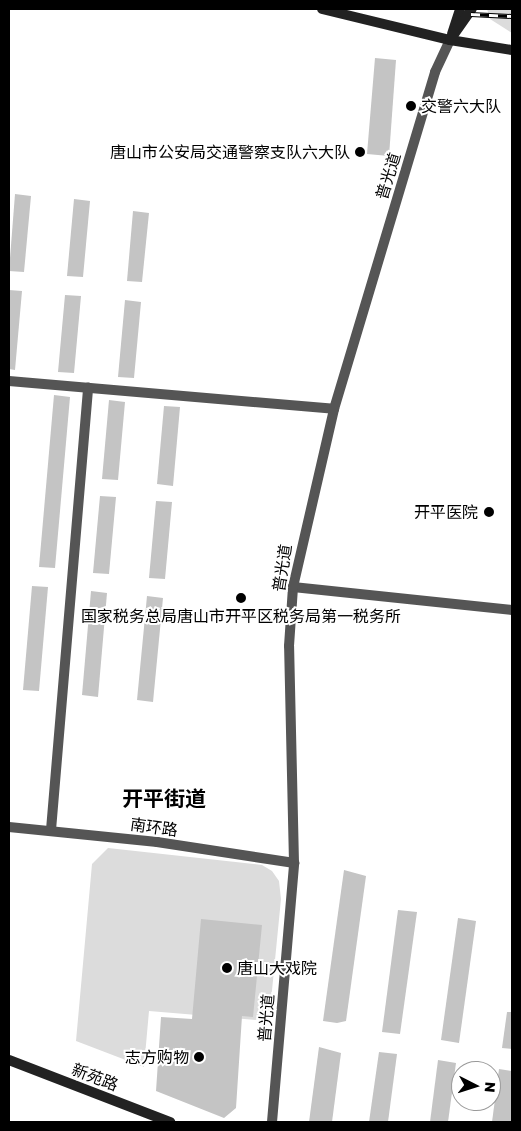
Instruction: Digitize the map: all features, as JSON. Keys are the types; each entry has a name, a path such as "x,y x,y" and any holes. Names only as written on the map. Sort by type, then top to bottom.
{"main road":[{"path":"322,9 450,40 512,50"},
{"name":"普光道","path":"450,40 460,9"},
{"name":"普光道","path":"450,40 472,9"},
{"name":"新苑路","path":"9,1060 170,1122"}],"street":[{"name":"普光道","path":"272,1122 294,863 289,646 293,587 334,409 436,72 450,40"},
{"path":"9,381 334,409"},
{"path":"51,830 88,388"},
{"path":"293,587 512,610"},
{"name":"南环路","path":"9,827 51,830 294,863"}],"shaded area":[{"path":"487,9 512,9 512,33 490,19"},
{"path":"108,848 262,865 272,871 279,881 281,899 269,1021 149,1011 144,1067 76,1041 92,864"}],"building":[{"path":"375,58 396,60 389,156 367,154"},
{"path":"15,194 31,196 24,272 9,271"},
{"path":"74,199 90,201 83,277 67,276"},
{"path":"133,211 149,213 142,282 127,281"},
{"path":"9,290 22,291 15,370 9,369"},
{"path":"65,295 81,296 74,373 58,372"},
{"path":"125,300 141,302 134,378 118,377"},
{"path":"54,395 70,397 55,568 39,567"},
{"path":"109,400 125,402 118,480 102,479"},
{"path":"164,406 180,407 173,486 157,484"},
{"path":"100,496 116,497 109,574 93,573"},
{"path":"156,501 172,502 165,579 149,578"},
{"path":"32,586 48,587 39,691 23,690"},
{"path":"91,591 107,593 98,697 82,695"},
{"path":"147,596 163,598 153,702 137,700"},
{"path":"344,870 366,876 346,1021 337,1023 323,1021"},
{"path":"398,910 417,912 400,1034 382,1032"},
{"path":"458,918 476,921 459,1043 441,1040"},
{"path":"201,919 262,925 253,1017 242,1016 236,1108 224,1118 156,1091 161,1017 192,1019"},
{"path":"507,1012 512,1012 512,1049 502,1048"},
{"path":"319,1047 341,1053 332,1122 309,1122"},
{"path":"379,1052 397,1054 388,1122 369,1122"},
{"path":"438,1060 451,1062 451,1100 448,1122 430,1122"},
{"path":"501,1069 512,1071 512,1122 492,1122 493,1111 501,1111"}],"railway":[{"path":"471,14 512,16"}],"place":[{"name":"交警六大队","path":"411,106"},
{"name":"唐山市公安局交通警察支队六大队","path":"360,152"},
{"name":"开平医院","path":"489,512"},
{"name":"国家税务总局唐山市开平区税务局第一税务所","path":"241,598"},
{"name":"唐山大戏院","path":"227,968"},
{"name":"志方购物","path":"199,1057"}],"district":[{"name":"开平街道","path":"164,798"}]}
